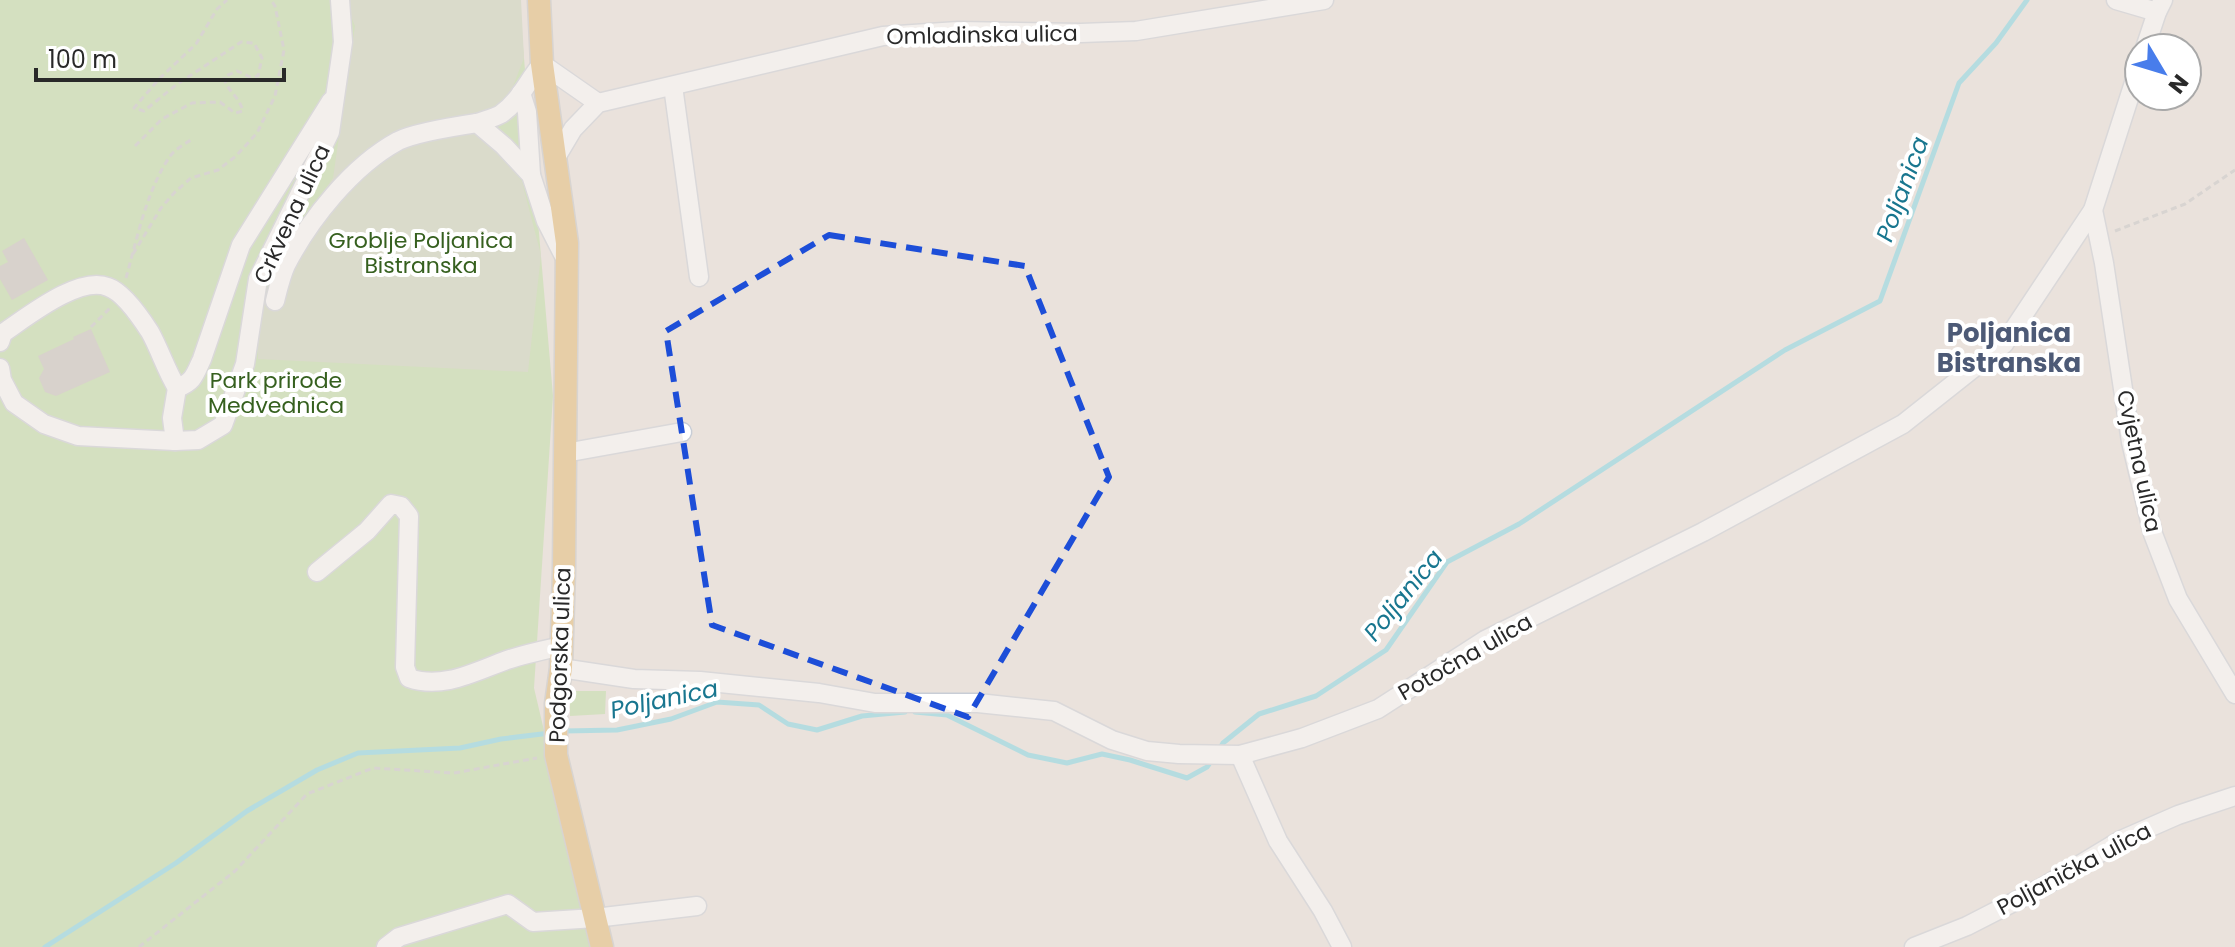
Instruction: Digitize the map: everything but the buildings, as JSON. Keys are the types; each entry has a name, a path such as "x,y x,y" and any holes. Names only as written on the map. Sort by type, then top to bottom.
{"main road":[{"name":"Podgorska ulica","path":"539,0 542,64 567,243 562,657 556,704 556,740 602,947"}],"street":[{"name":"Crkvena ulica","path":"0,368 2,380 14,403 44,424 78,436 198,440 223,425 245,364 258,279 330,132 343,42 340,0"},
{"name":"Omladinska ulica","path":"598,103 883,36 958,31 1136,31 1252,6 1324,0"},
{"path":"2116,0 2160,6 2151,32"},
{"path":"275,301 285,267 340,188 400,140 499,115 514,104 542,64 598,103 573,129 554,161"},
{"path":"673,86 699,277"},
{"name":"Crkvena ulica","path":"177,388 188,384 198,368 241,245 337,92"},
{"path":"521,93 527,112 531,175 546,221 567,261"},
{"name":"Potočna ulica","path":"562,657 634,679 700,681 819,693 875,703 978,703 1054,711 1112,740 1147,751 1234,755 1302,738 1378,709 1485,640 1703,532 1903,424 2004,344 2093,210 2125,112"},
{"path":"477,123 531,175"},
{"name":"Cvjetna ulica","path":"2093,210 2131,442 2153,534 2178,599 2235,694"},
{"path":"0,342 3,333 70,291 100,284 112,288 122,295 150,332 177,388 172,418 175,441"},
{"path":"565,453 682,432"},
{"path":"317,572 367,531 391,504 401,506 409,516 405,667 409,678 423,683 456,679 510,659 562,657"},
{"path":"1234,755 1278,841 1342,947"},
{"name":"Poljanička ulica","path":"1914,947 1967,926 2043,887 2121,840 2178,815 2235,796"},
{"path":"386,947 399,937 508,904 533,922 697,906"}],"path":[{"path":"135,146 162,119 192,103 220,102 235,113 243,111 239,99 226,86 224,77 237,71 250,77 258,76 262,58 254,43 241,42 176,85 144,111 134,108 196,44 217,9 227,0"},
{"path":"133,254 161,208 175,192 191,178 218,170 257,133 275,96 284,50 271,0"},
{"path":"91,327 122,295 141,222 156,184 172,153 191,140"},
{"path":"2099,238 2185,204 2235,170"},
{"path":"139,947 235,871 307,794 373,768 454,773 556,740"}],"highlighted area":[{"path":"829,235 1025,266 1109,477 968,717 712,625 666,331"}],"green space":[{"name":"Park prirode Medvednica","path":"0,0 519,0 553,396 534,688 595,947 0,947"},
{"name":"Groblje Poljanica Bistranska","path":"344,0 521,0 524,58 510,94 492,111 485,132 522,182 541,255 528,372 258,359 257,327 276,258 333,178 355,26"},
{"path":"570,691 606,691 605,714 570,716"}],"waterway":[{"name":"Poljanica","path":"1220,748 1259,714 1316,696 1386,650 1447,562 1519,524 1785,350 1880,301 1959,83 1996,43 2027,0"},
{"name":"Poljanica","path":"564,731 617,730 671,719 717,702 759,705 788,724 817,730 862,716 905,712"},
{"name":"Poljanica","path":"915,712 947,715 1028,755 1067,763 1102,754 1187,778 1207,767 1212,760"},
{"name":"Poljanica","path":"45,947 176,863 247,811 317,770 358,753 460,748 550,733"}],"district":[{"name":"Poljanica Bistranska","path":"2009,348"}]}
